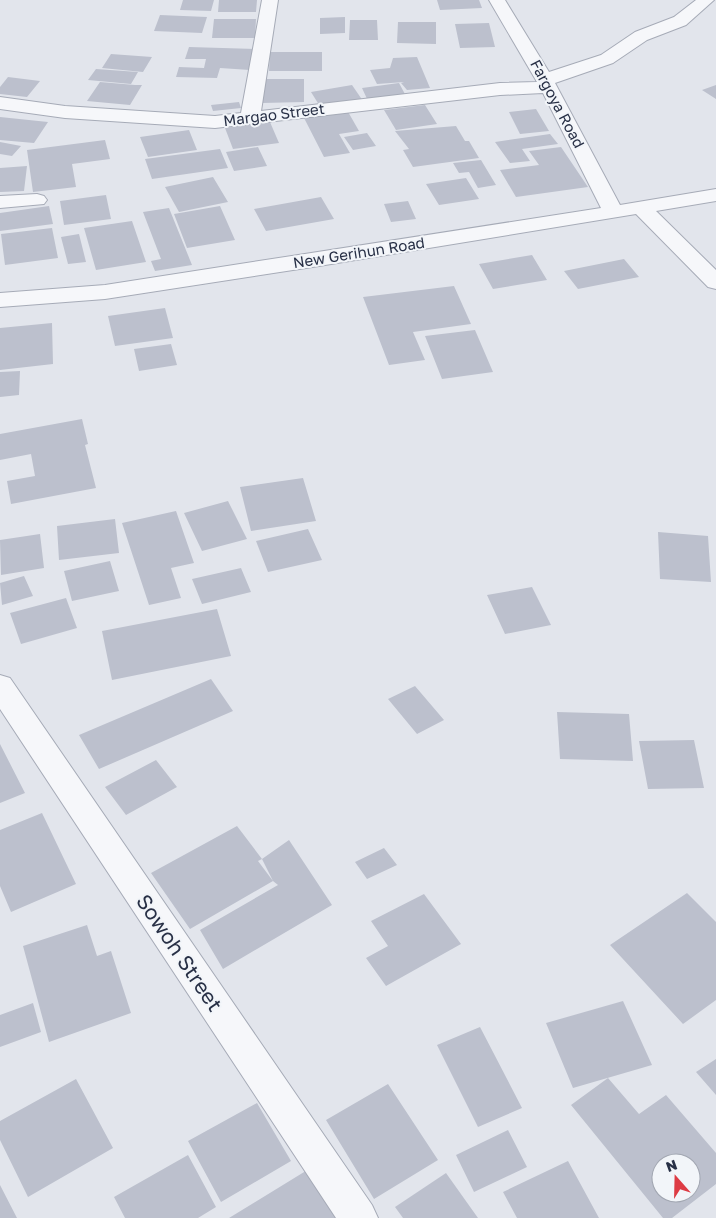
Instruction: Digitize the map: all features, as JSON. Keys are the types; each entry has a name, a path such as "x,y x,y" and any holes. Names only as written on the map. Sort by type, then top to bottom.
{"street":[{"path":"250,118 270,0"},
{"name":"Fargoya Road","path":"498,0 547,83 613,210"},
{"name":"Margao Street","path":"0,103 66,112 215,122 547,83 607,59 641,36 680,21 706,0"},
{"name":"New Gerihun Road","path":"0,300 105,292 319,260 613,210 716,195"},
{"path":"0,202 37,200"},
{"path":"640,207 716,282"},
{"name":"Sowoh Street","path":"0,686 10,721 278,1100 359,1218"}],"building":[{"path":"183,0 214,0 211,11 180,10"},
{"path":"219,0 257,0 256,12 218,12"},
{"path":"437,0 479,0 482,8 440,10"},
{"path":"160,15 207,17 202,33 154,31"},
{"path":"345,17 345,33 320,34 320,18"},
{"path":"214,19 256,19 255,38 212,38"},
{"path":"350,20 377,20 378,40 349,40"},
{"path":"398,22 436,22 436,44 397,43"},
{"path":"489,23 495,47 460,48 455,24"},
{"path":"189,47 256,49 250,70 220,68 217,78 176,77 179,67 204,68 206,59 185,59"},
{"path":"270,52 322,52 322,71 269,71"},
{"path":"111,54 152,57 143,72 102,68"},
{"path":"417,57 430,88 407,90 401,83 404,82 377,84 370,70 390,68 393,58"},
{"path":"96,69 138,72 131,84 88,80"},
{"path":"8,77 40,81 27,97 0,94 0,87"},
{"path":"263,79 304,79 304,102 262,103"},
{"path":"100,82 142,85 130,105 87,101"},
{"path":"399,83 406,96 368,101 362,88"},
{"path":"352,85 363,101 321,108 311,92"},
{"path":"716,85 716,99 702,90"},
{"path":"239,102 241,108 213,111 211,105"},
{"path":"425,105 437,124 396,130 384,110"},
{"path":"536,109 549,131 520,134 509,112"},
{"path":"347,110 359,131 339,134 350,153 324,157 303,116"},
{"path":"0,117 48,122 34,143 0,140"},
{"path":"270,122 279,143 233,149 225,128"},
{"path":"456,126 465,141 469,141 479,158 413,167 403,150 409,149 395,131"},
{"path":"189,130 197,150 148,157 140,137"},
{"path":"367,133 376,146 353,150 344,137"},
{"path":"550,134 558,144 522,149 530,161 510,163 495,142"},
{"path":"105,140 110,159 72,164 76,187 33,192 27,150"},
{"path":"0,142 21,146 12,156 0,154"},
{"path":"258,147 267,166 234,171 226,152"},
{"path":"561,147 588,187 516,197 500,170 539,165 529,151"},
{"path":"220,149 228,168 152,179 145,159"},
{"path":"481,160 496,185 478,188 469,172 459,173 453,163"},
{"path":"27,166 24,191 0,192 0,168"},
{"path":"213,177 228,202 179,212 165,187"},
{"path":"466,178 479,199 439,205 426,184"},
{"path":"106,195 111,219 64,225 60,201"},
{"path":"321,197 334,219 266,231 254,209"},
{"path":"408,201 416,219 391,222 384,204"},
{"path":"49,206 53,224 0,231 0,213"},
{"path":"220,206 235,240 187,248 174,214"},
{"path":"169,208 192,265 155,271 151,261 161,259 143,212"},
{"path":"132,221 146,262 96,270 84,228"},
{"path":"52,228 58,258 5,265 1,234"},
{"path":"79,234 86,262 68,264 61,237"},
{"path":"532,255 547,280 493,289 479,264"},
{"path":"624,259 639,277 578,289 564,271"},
{"path":"454,286 471,324 413,332 425,360 389,365 363,297"},
{"path":"165,308 173,338 115,346 108,316"},
{"path":"52,323 53,364 0,370 0,328"},
{"path":"475,330 493,372 442,379 425,336"},
{"path":"171,344 177,365 139,371 134,349"},
{"path":"20,371 19,395 0,397 0,372"},
{"path":"82,419 88,444 85,445 96,488 11,504 7,481 35,476 31,454 0,460 0,434"},
{"path":"303,478 316,521 251,531 240,487"},
{"path":"228,501 247,539 202,551 184,513"},
{"path":"176,511 194,563 171,568 181,598 149,605 122,523"},
{"path":"115,519 119,553 59,560 57,526"},
{"path":"308,529 322,560 268,572 256,541"},
{"path":"658,532 708,536 711,582 660,579"},
{"path":"40,534 44,568 1,575 0,540"},
{"path":"110,561 119,591 72,601 64,571"},
{"path":"241,568 251,592 202,604 192,579"},
{"path":"24,576 33,596 2,605 0,583"},
{"path":"532,587 551,625 505,634 487,595"},
{"path":"66,598 77,628 21,644 10,613"},
{"path":"217,609 231,656 112,680 102,631"},
{"path":"211,679 233,711 99,769 79,735"},
{"path":"415,686 444,720 417,734 388,699"},
{"path":"557,712 629,714 633,761 560,759"},
{"path":"694,740 704,788 648,789 639,741"},
{"path":"0,744 25,793 0,803"},
{"path":"156,760 177,787 126,815 105,787"},
{"path":"42,813 76,884 11,912 0,886 0,830"},
{"path":"237,826 262,859 258,861 273,881 190,929 151,873"},
{"path":"289,840 332,905 223,969 200,930 278,885 273,881 262,859"},
{"path":"384,848 397,865 367,879 355,862"},
{"path":"687,893 716,922 716,1000 683,1024 610,945"},
{"path":"424,894 461,944 386,986 366,958 388,946 371,921"},
{"path":"87,925 97,956 111,951 131,1013 49,1042 23,946"},
{"path":"623,1001 652,1065 573,1088 546,1023"},
{"path":"33,1003 41,1032 0,1047 0,1015"},
{"path":"480,1027 522,1108 478,1127 437,1045"},
{"path":"716,1059 716,1095 696,1072"},
{"path":"608,1078 639,1114 666,1095 716,1153 716,1184 701,1196 701,1153 651,1153 651,1203 691,1203 672,1218 663,1218 571,1105"},
{"path":"76,1079 113,1148 28,1197 0,1140 0,1121"},
{"path":"388,1084 438,1160 374,1199 326,1120"},
{"path":"257,1103 291,1161 221,1202 188,1141"},
{"path":"508,1130 527,1167 474,1192 456,1155"},
{"path":"188,1155 216,1207 198,1218 125,1218 114,1197"},
{"path":"568,1161 599,1218 517,1218 503,1192"},
{"path":"309,1169 340,1218 229,1218"},
{"path":"446,1173 478,1218 403,1218 395,1207"},
{"path":"0,1185 17,1218 0,1218"}]}
